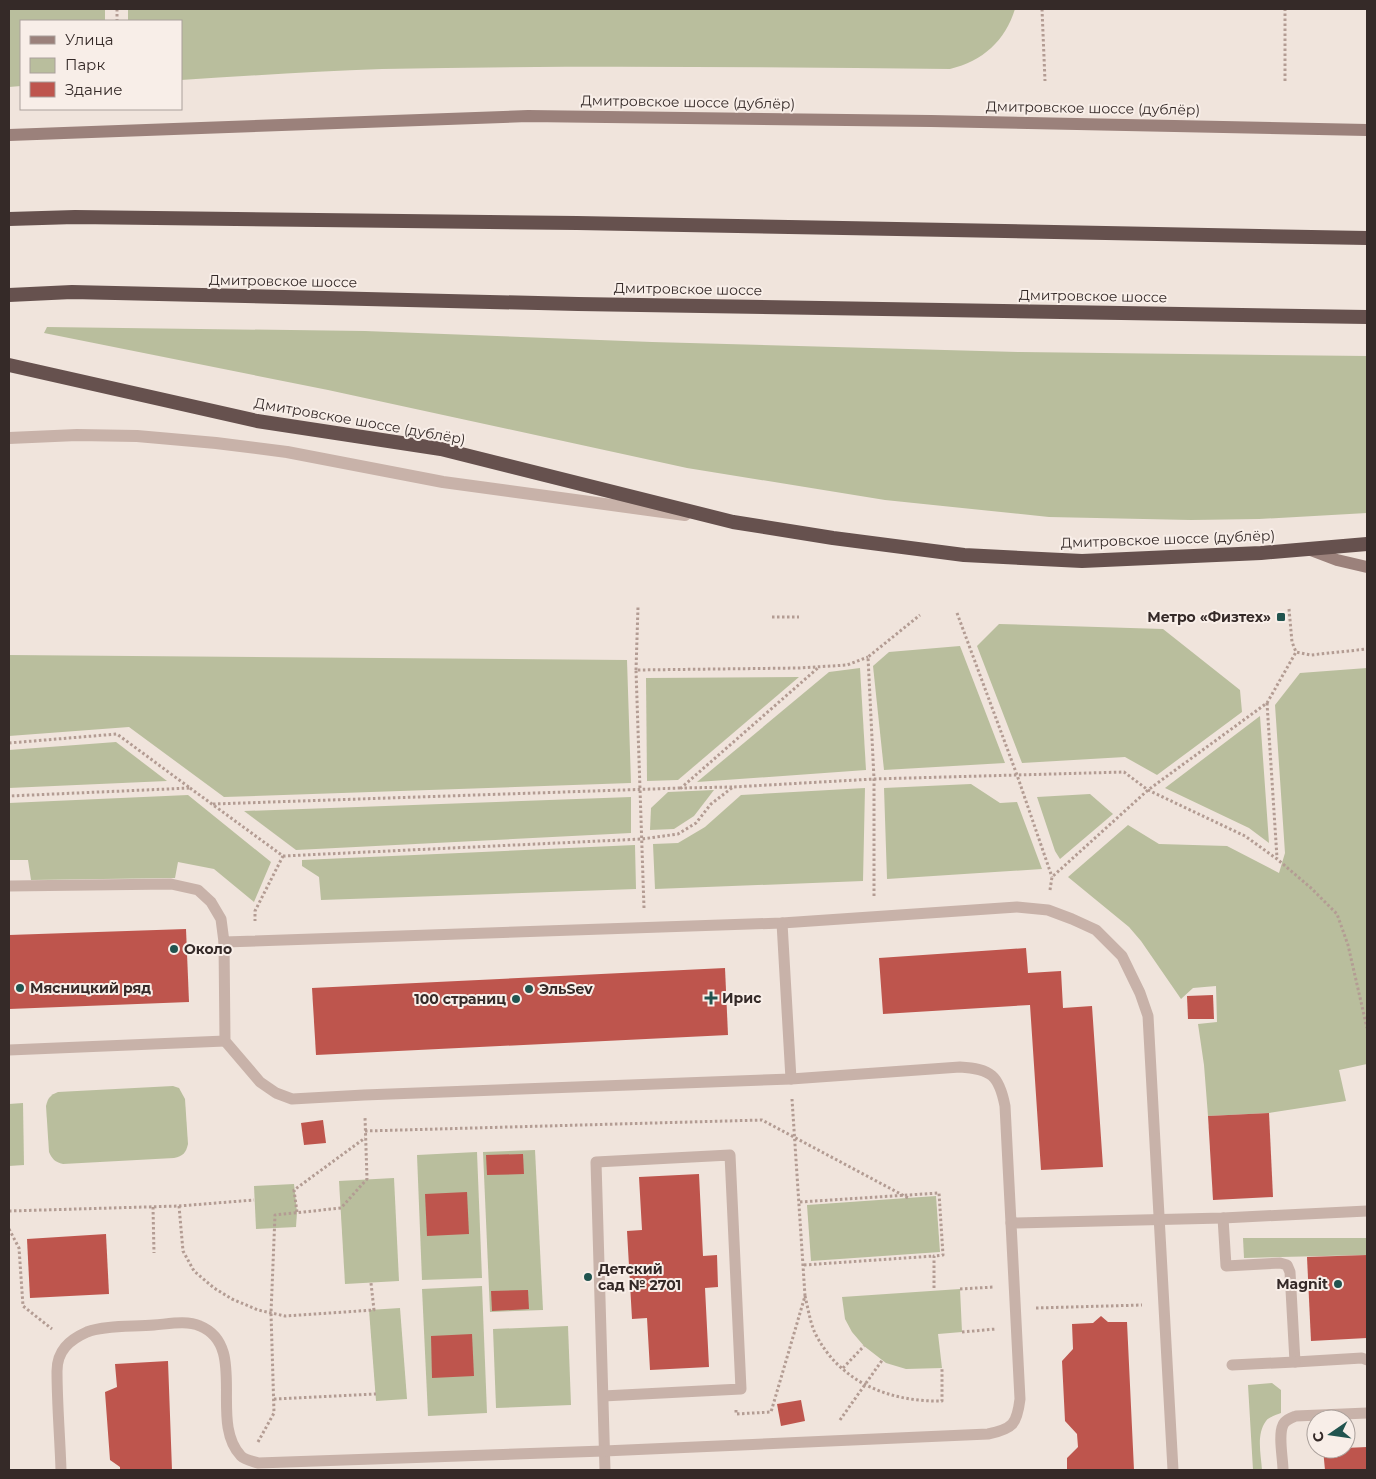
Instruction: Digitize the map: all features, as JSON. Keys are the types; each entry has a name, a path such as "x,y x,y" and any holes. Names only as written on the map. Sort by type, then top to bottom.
{"highway":[{"path":"9,219 94,217 577,223 1367,238"},
{"name":"Дмитровское шоссе","path":"9,295 72,292 588,304 1367,317"},
{"name":"Дмитровское шоссе (дублёр)","path":"9,365 257,421 441,449 733,522 833,538 964,555 1082,561 1260,553 1367,544"}],"main road":[{"name":"Дмитровское шоссе (дублёр)","path":"9,135 528,116 940,121 1367,130"},
{"path":"1308,549 1337,560 1367,567"}],"street":[{"name":"Дмитровское шоссе (дублёр)","path":"9,438 76,435 137,436 216,443 287,452 443,482 733,522"}],"lane":[{"path":"9,886 171,884 198,890 211,902 221,919 224,942 225,1041 260,1082 276,1093 292,1099 791,1079 978,1068 991,1075 1001,1087 1005,1106 1020,1399 1019,1411 1014,1423 1004,1431 988,1434 824,1442 278,1464 258,1463 242,1457 231,1442 222,1345 212,1332 198,1325 178,1323 94,1330 68,1342 61,1352 57,1369 61,1470"},
{"path":"224,942 782,923 1017,907 1048,910 1096,930 1122,956 1140,993 1148,1016 1173,1470"},
{"path":"782,923 791,1079"},
{"path":"9,1050 225,1041"},
{"path":"603,1396 741,1389 730,1155 596,1162 605,1470"},
{"path":"1012,1223 1223,1218 1367,1211"},
{"path":"1223,1218 1226,1266 1280,1263 1287,1265 1290,1272 1295,1362"},
{"path":"1232,1365 1362,1358 1367,1360"},
{"path":"1283,1470 1281,1432 1283,1424 1288,1419 1296,1416 1367,1414"}],"path":[{"path":"1042,9 1045,81"},
{"path":"1285,9 1285,81"},
{"path":"638,606 636,670 645,929"},
{"path":"1289,609 1292,642 1296,652"},
{"path":"957,614 1017,775 1052,877 1048,910"},
{"path":"636,670 847,665 868,657 920,615"},
{"path":"772,616 799,616"},
{"path":"1296,652 1311,655 1367,649"},
{"path":"1052,877 1148,790 1268,703 1296,652"},
{"path":"868,657 874,778 874,916"},
{"path":"681,788 820,667"},
{"path":"1268,703 1277,859"},
{"path":"9,743 117,734 283,856 642,839 678,834 696,823 711,804 733,787"},
{"path":"213,804 733,787 874,778 1124,772 1148,790 1244,836 1277,859 1311,888 1337,914 1348,945 1367,1028"},
{"path":"9,796 190,788"},
{"path":"256,942 255,911 283,856"},
{"path":"791,1079 805,1296 814,1331 826,1353 843,1368 864,1385 891,1396 918,1401 942,1401 942,1368"},
{"path":"247,1460 274,1413 271,1312 275,1215 341,1208 367,1179 364,1095"},
{"path":"365,1131 762,1120 910,1198"},
{"path":"297,1212 294,1190 365,1138"},
{"path":"800,1202 939,1193 943,1255 804,1265"},
{"path":"9,1211 179,1206 254,1200"},
{"path":"153,1206 154,1252"},
{"path":"179,1206 183,1251 194,1271 214,1288 232,1299 258,1310 285,1316 374,1310 371,1283"},
{"path":"9,1229 19,1248 23,1306 68,1342"},
{"path":"934,1256 934,1290"},
{"path":"960,1289 1014,1286"},
{"path":"736,1405 736,1414 771,1412 805,1296"},
{"path":"1015,1308 1164,1304"},
{"path":"962,1332 1016,1327"},
{"path":"843,1368 864,1346"},
{"path":"824,1442 883,1359"},
{"path":"274,1399 376,1394"}],"green space":[{"path":"9,9 105,9 105,20 20,20 20,86 9,87"},
{"path":"128,9 1015,9 1005,31 991,48 973,61 950,69 524,67 382,69 182,80 182,20 128,20"},
{"path":"47,327 365,331 652,342 1020,352 1367,356 1367,513 1259,519 1191,520 1049,517 885,500 687,468 328,390 44,333"},
{"path":"999,624 1163,629 1240,690 1242,712 1157,775 1125,757 1022,763 977,646"},
{"path":"960,646 1005,763 884,770 873,666 889,652"},
{"path":"9,655 627,660 631,783 224,797 129,727 9,736"},
{"path":"860,668 866,770 697,782 829,672"},
{"path":"1367,668 1367,1064 1339,1070 1346,1101 1269,1113 1208,1116 1204,1065 1198,1024 1217,1022 1216,986 1193,988 1181,999 1141,941 1129,927 1068,877 1128,825 1159,844 1227,846 1279,873 1285,853 1275,705 1300,673"},
{"path":"799,677 678,780 647,781 646,678"},
{"path":"1260,716 1269,843 1249,828 1165,788"},
{"path":"116,742 167,781 9,788 9,750"},
{"path":"971,784 1000,803 1017,802 1042,869 887,879 884,788"},
{"path":"865,788 863,881 655,889 653,844 678,843 705,827 741,795"},
{"path":"714,790 694,816 674,829 650,830 651,808 668,792"},
{"path":"1090,794 1113,814 1060,859 1055,851 1037,797"},
{"path":"188,795 271,862 254,902 214,869 178,862 175,878 31,880 28,860 9,860 9,803"},
{"path":"631,797 631,833 296,850 244,811"},
{"path":"635,845 636,889 321,900 319,877 302,866 302,860"},
{"path":"173,1086 179,1088 185,1099 188,1144 182,1155 174,1158 63,1164 51,1157 49,1152 46,1106 53,1094 58,1092"},
{"path":"23,1103 24,1165 9,1166 9,1104"},
{"path":"535,1150 543,1310 490,1312 483,1152"},
{"path":"477,1152 482,1278 422,1280 417,1155"},
{"path":"394,1178 399,1281 345,1284 339,1181"},
{"path":"294,1184 297,1212 296,1227 256,1229 254,1186"},
{"path":"936,1196 940,1252 811,1261 807,1205"},
{"path":"1243,1238 1367,1238 1367,1255 1244,1258"},
{"path":"482,1286 487,1413 428,1416 422,1289"},
{"path":"960,1289 962,1332 938,1334 942,1368 906,1369 886,1363 864,1346 852,1332 845,1319 842,1297"},
{"path":"400,1308 407,1399 376,1401 369,1310"},
{"path":"568,1326 571,1405 496,1408 493,1329"},
{"path":"1272,1383 1281,1390 1281,1413 1269,1418 1263,1426 1260,1438 1262,1470 1253,1470 1248,1385"}],"building":[{"path":"186,929 189,1002 9,1009 9,935"},
{"path":"1026,948 1028,973 1061,971 1063,1008 1092,1006 1103,1167 1041,1170 1030,1005 883,1014 879,958"},
{"path":"725,968 728,1035 316,1055 312,988"},
{"path":"1213,995 1214,1019 1188,1019 1187,996"},
{"path":"1269,1113 1273,1197 1213,1200 1208,1116"},
{"path":"323,1120 326,1143 304,1145 301,1123"},
{"path":"523,1154 524,1174 487,1175 486,1155"},
{"path":"699,1174 703,1256 717,1255 718,1287 705,1288 709,1367 650,1370 647,1318 632,1319 627,1231 642,1230 639,1177"},
{"path":"467,1192 469,1234 427,1236 425,1194"},
{"path":"106,1234 109,1294 30,1298 27,1239"},
{"name":"Magnit","path":"1367,1255 1367,1338 1311,1341 1307,1257"},
{"path":"528,1290 529,1309 492,1311 491,1291"},
{"path":"1101,1316 1108,1322 1127,1322 1134,1470 1067,1470 1067,1458 1078,1447 1077,1434 1065,1421 1062,1361 1073,1349 1072,1324 1093,1323"},
{"path":"472,1334 474,1376 432,1378 431,1336"},
{"path":"168,1361 172,1470 120,1470 120,1467 110,1460 105,1392 117,1387 115,1364"},
{"path":"801,1400 805,1421 781,1426 777,1404"},
{"path":"1367,1447 1367,1470 1325,1470 1324,1459 1356,1459 1356,1448"}],"place":[{"name":"Метро «Физтех»","path":"1281,617"},
{"name":"Около","path":"174,949"},
{"name":"Мясницкий ряд","path":"20,988"},
{"name":"ЭльSev","path":"529,989"},
{"name":"Ирис","path":"711,998"},
{"name":"100 страниц","path":"516,999"},
{"name":"Детский сад № 2701","path":"588,1277"},
{"name":"Magnit","path":"1338,1284"}]}
